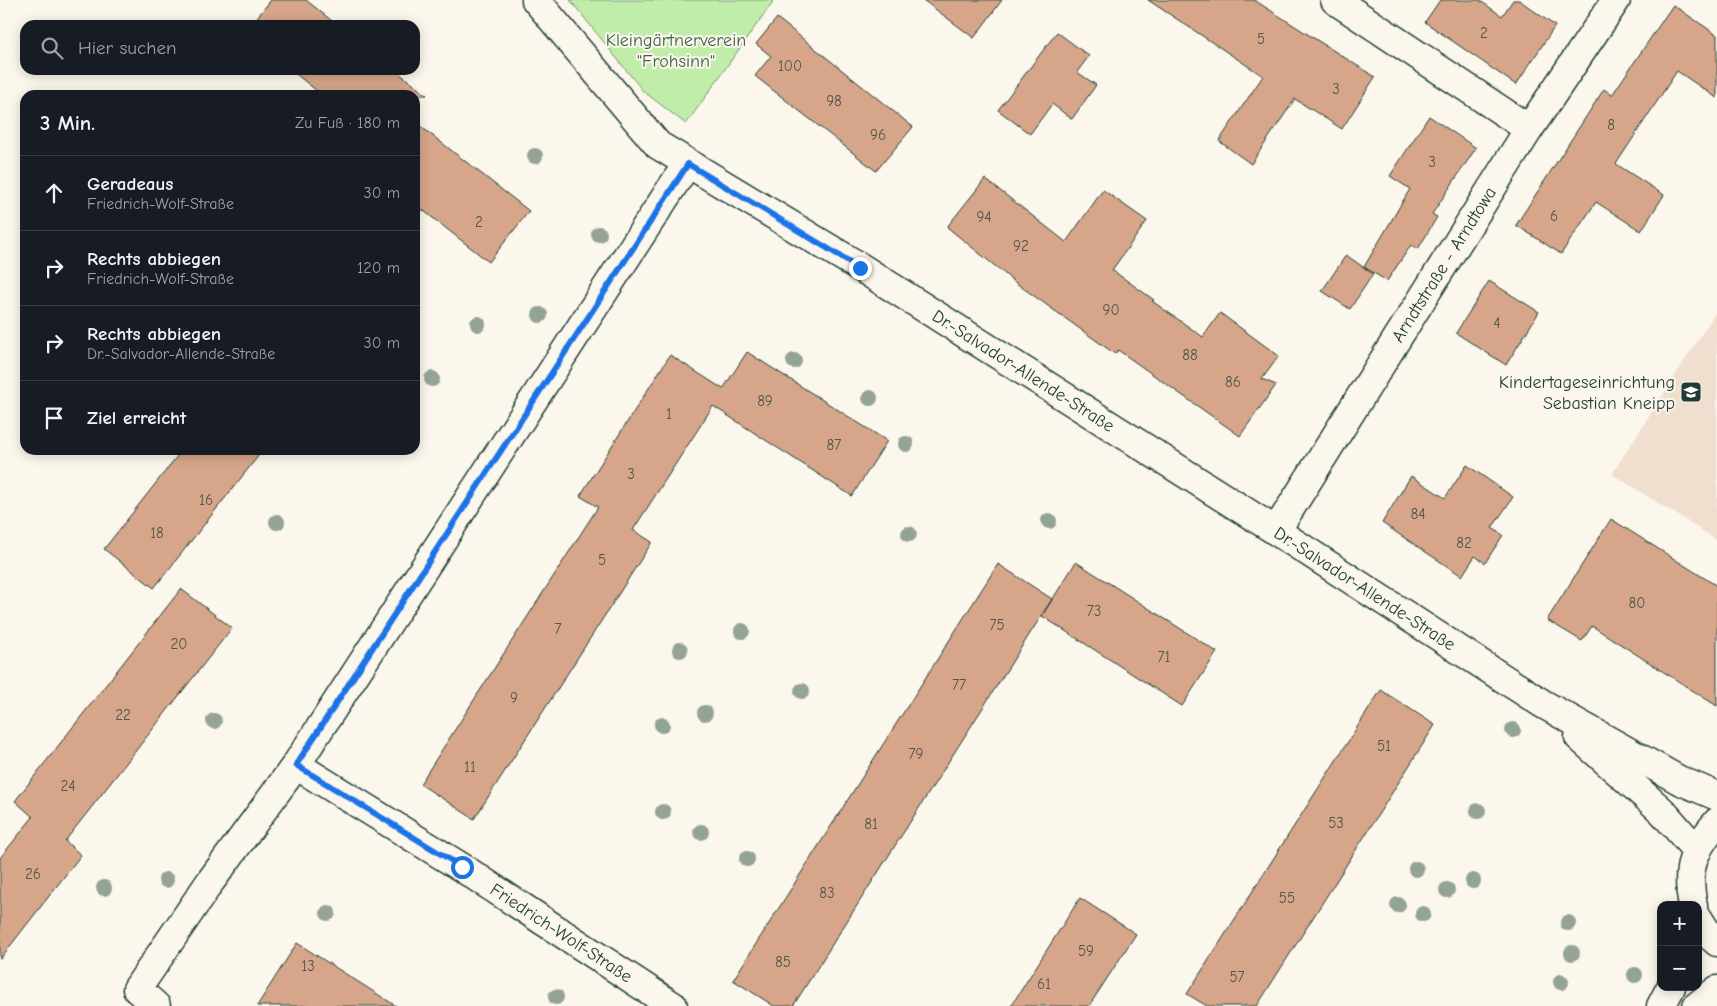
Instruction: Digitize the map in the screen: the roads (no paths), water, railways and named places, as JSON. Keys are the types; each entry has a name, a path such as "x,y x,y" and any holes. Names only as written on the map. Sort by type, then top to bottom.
{"street":[{"name":"Dr.-Salvador-Allende-Straße","path":"536,0 658,146 860,268 1276,531 1543,704 1679,780 1717,796"},
{"path":"1335,0 1529,129"},
{"name":"Arndtstraße - Arndtowa","path":"1276,531 1529,129 1616,0"},
{"path":"141,1000 210,882 296,765 688,164"},
{"name":"Dr.-Salvador-Allende-Straße","path":"1543,704 1662,811 1697,851"},
{"name":"Friedrich-Wolf-Straße","path":"296,765 462,867 673,1006"},
{"path":"1692,901 1690,888 1692,864 1701,841 1717,822"},
{"path":"1702,924 1708,934 1717,942"},
{"path":"1697,1006 1717,990"},
{"path":"1661,1006 1669,991"}],"place":[{"name":"Kindertageseinrichtung Sebastian Kneipp","path":"1691,392"}],"park label":[{"name":"Kleingärtnerverein \"Frohsinn\"","path":"676,50"}]}
